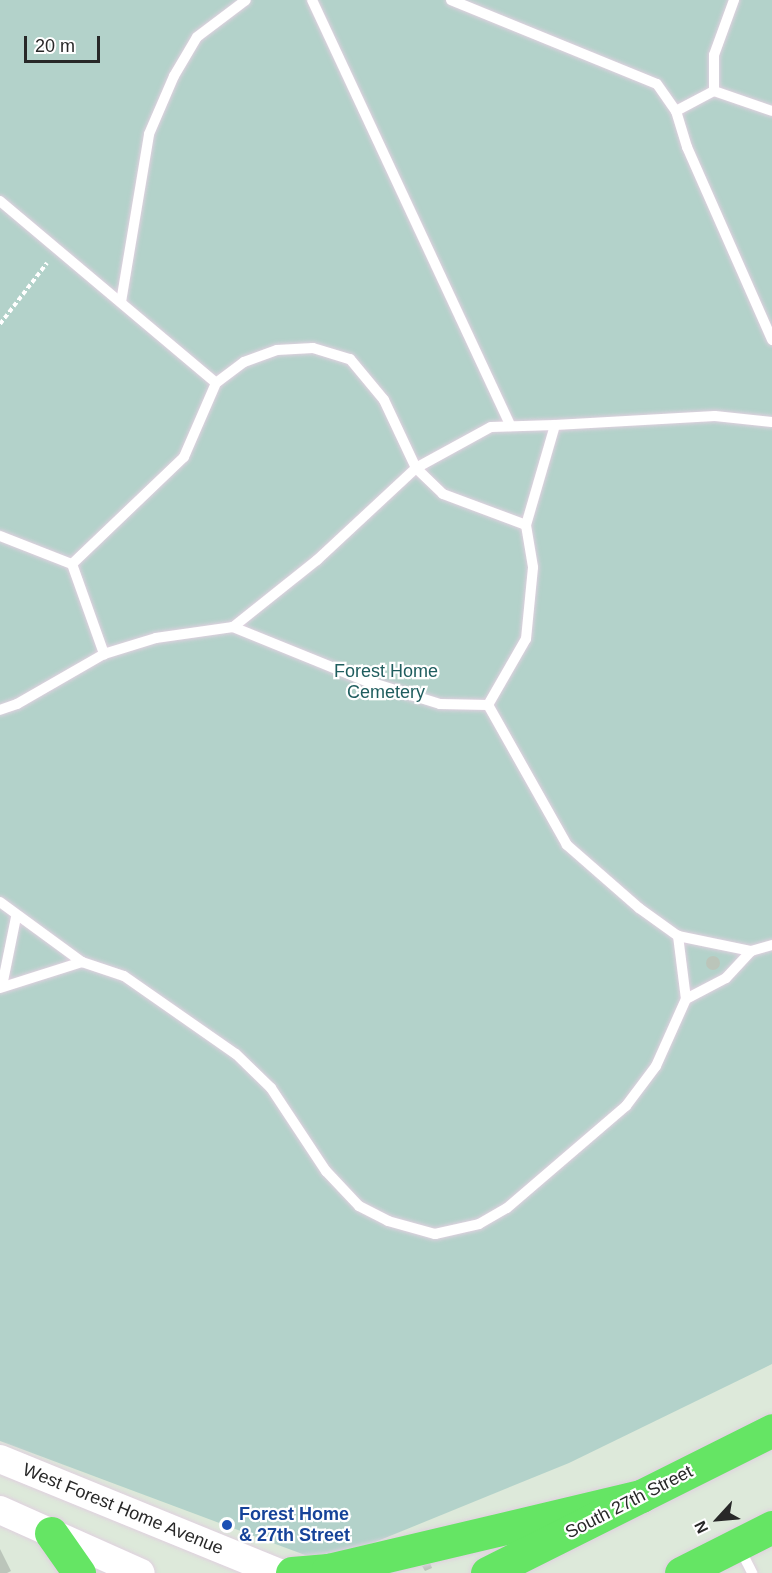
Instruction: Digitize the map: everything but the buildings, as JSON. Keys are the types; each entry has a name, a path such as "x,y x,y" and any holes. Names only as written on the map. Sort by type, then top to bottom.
{"main road":[{"name":"South 27th Street","path":"487,1573 772,1430"},
{"name":"West Forest Home Avenue","path":"0,1459 279,1573"},
{"path":"292,1573 328,1570 641,1496"},
{"path":"0,1510 141,1573"},
{"path":"681,1573 772,1527"},
{"path":"51,1533 79,1573"}],"lane":[{"path":"121,302 149,134 174,76 197,37 246,0"},
{"path":"312,0 511,426"},
{"path":"451,0 657,84 676,111 687,147 772,340"},
{"path":"714,91 714,55 734,0"},
{"path":"676,111 714,91 772,111"},
{"path":"0,201 216,383"},
{"path":"72,564 184,457 216,383 244,363 277,350 313,348 350,359 384,400 416,468 443,494 526,525"},
{"path":"233,627 317,560 416,468 491,427 715,416 772,422"},
{"path":"488,705 526,639 533,567 526,525 555,424"},
{"path":"0,536 72,564 104,654"},
{"path":"0,710 17,704 104,654 156,638 233,627 366,681 419,698 440,704 488,705"},
{"path":"488,705 567,845 639,908 678,936 752,951 772,945"},
{"path":"0,902 16,917 82,962 124,976 236,1054 271,1088 326,1172 359,1206 388,1221 435,1234 479,1224 507,1208 627,1106 656,1066 686,999 678,936"},
{"path":"16,917 1,987 82,962"},
{"path":"686,999 726,978 752,951"},
{"path":"738,1544 752,1573"}],"path":[{"path":"0,324 58,248"}],"green space":[{"name":"Forest Home Cemetery","path":"0,0 772,0 772,1364 569,1463 336,1558 305,1555 0,1441"}],"place":[{"name":"Forest Home & 27th Street","path":"227,1525"}]}
